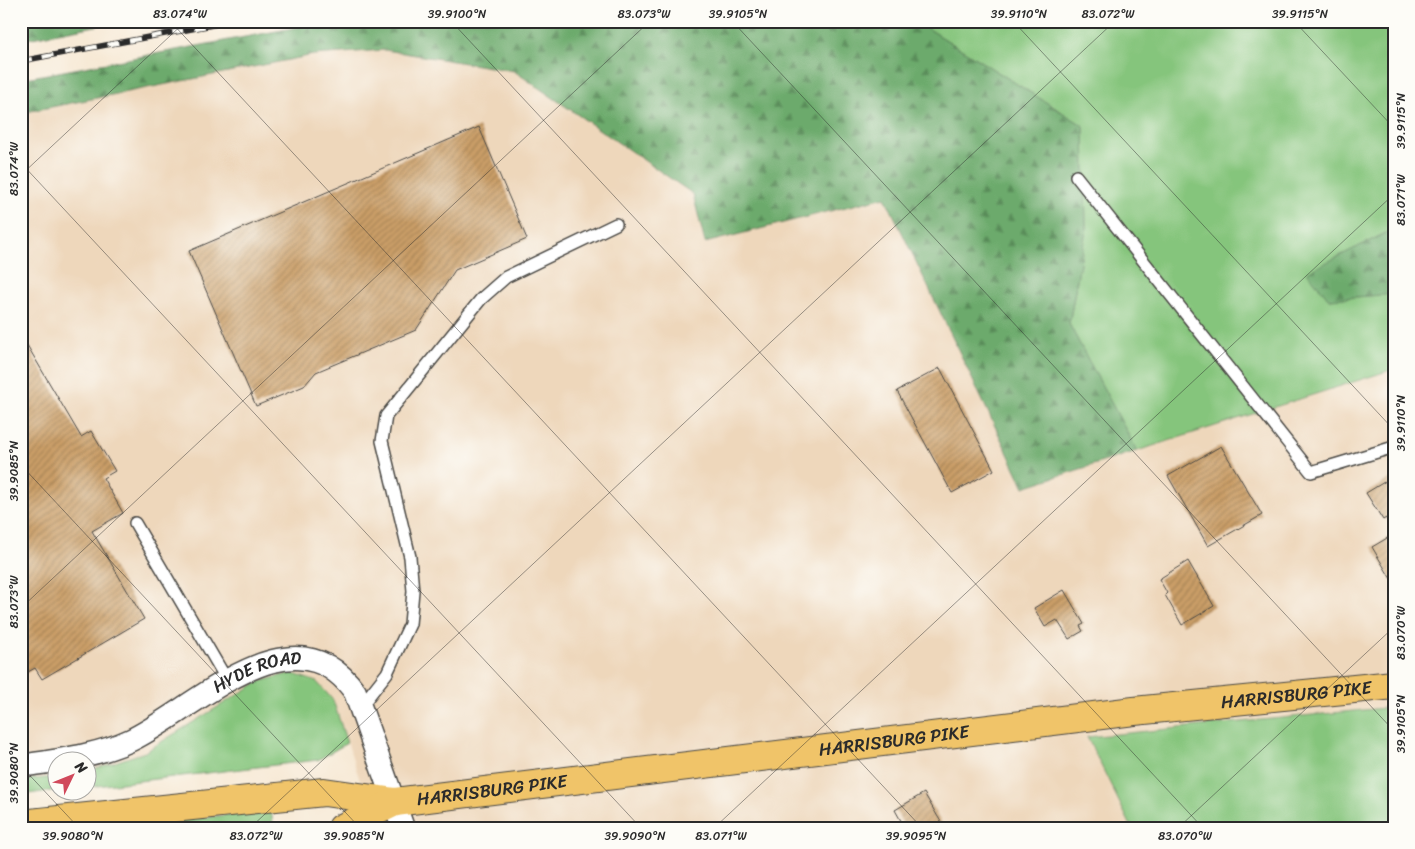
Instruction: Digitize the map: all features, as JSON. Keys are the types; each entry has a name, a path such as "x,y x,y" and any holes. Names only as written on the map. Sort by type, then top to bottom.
{"main road":[{"name":"HARRISBURG PIKE","path":"21,824 324,792 395,802 1134,711 1394,685"},
{"name":"HARRISBURG PIKE","path":"342,828 395,802"}],"street":[{"name":"HYDE ROAD","path":"21,766 85,756 132,739 265,662 287,657 303,657 333,668 346,679 361,706 403,828"}],"lane":[{"path":"1076,176 1311,472 1394,447"},
{"path":"361,706 387,673 410,624 413,591 410,557 382,441 386,416 481,299 506,276 532,266 616,224"},
{"path":"135,523 228,682"}],"shaded area":[{"path":"385,50 514,71 693,194 705,243 885,197 1025,487 1394,369 1394,707 1087,737 1132,828 376,828 333,700 258,682 145,752 98,768 98,752 48,752 48,778 21,780 21,113 314,55"}],"green space":[{"path":"21,21 122,21 21,40"},
{"path":"330,21 916,21 1084,126 1086,230 1069,324 1137,451 1024,487 885,197 705,243 693,194 514,71 385,50 314,55 21,113 21,79"},
{"path":"916,21 1394,21 1394,229 1308,272 1329,299 1394,294 1394,369 1137,451 1069,324 1086,230 1084,126"},
{"path":"1394,229 1394,294 1329,299 1307,272"},
{"path":"291,673 317,682 333,700 347,743 318,760 98,786 98,768 145,752 258,682"},
{"path":"1394,707 1394,828 1132,828 1087,737"},
{"path":"48,778 48,791 21,795 21,780"},
{"path":"271,810 273,823 244,828 108,828"}],"building":[{"path":"479,127 527,239 455,270 416,330 316,372 304,386 256,406 189,251"},
{"path":"27,345 81,437 91,431 115,471 103,478 123,513 92,531 144,619 42,679 35,668 21,676 21,349"},
{"path":"940,368 994,470 952,493 897,391"},
{"path":"1221,446 1262,515 1208,546 1168,476"},
{"path":"1394,476 1394,533 1386,518 1383,520 1366,493"},
{"path":"1394,534 1394,577 1391,579 1372,547"},
{"path":"1188,561 1214,606 1182,625 1165,595 1167,593 1159,579"},
{"path":"1064,590 1084,624 1080,626 1083,631 1069,639 1057,620 1045,627 1034,608"},
{"path":"924,793 945,828 905,828 895,810"}],"railway":[{"path":"21,61 234,21"}]}
